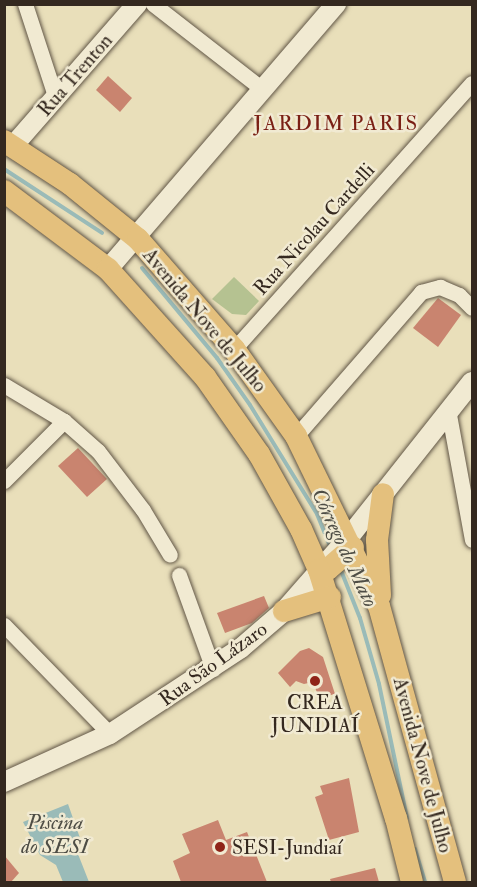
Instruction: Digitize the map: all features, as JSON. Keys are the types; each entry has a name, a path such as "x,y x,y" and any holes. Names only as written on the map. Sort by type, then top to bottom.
{"main road":[{"name":"Rua Trenton","path":"9,143 55,96 137,4"},
{"path":"112,264 336,4"},
{"name":"Avenida Nove de Julho","path":"9,143 70,184 133,240 234,349 296,436 337,555 330,597 412,882"},
{"name":"Avenida Nove de Julho","path":"4,191 112,264 205,377 259,454 301,529 337,555 380,606 455,882"},
{"name":"Rua São Lázaro","path":"4,782 110,734 213,669 284,611 337,555 448,409 472,382"},
{"path":"380,606 377,540 383,494"},
{"path":"284,611 330,597"}],"street":[{"path":"25,4 55,96"},
{"path":"153,4 262,89"},
{"name":"Rua Nicolau Cardelli","path":"234,349 472,83"},
{"path":"296,436 421,292 440,287 459,295 472,308"},
{"path":"4,385 64,421 98,451 143,510 170,555"},
{"path":"448,409 472,540"},
{"path":"4,481 64,421"},
{"path":"179,575 213,669"},
{"path":"4,625 110,734"}],"green space":[{"path":"234,277 259,301 246,315 232,314 212,299"}],"water":[{"name":"Piscina do SESI","path":"68,804 80,838 78,854 89,882 63,882 56,865 40,855 23,822"}],"building":[{"path":"108,76 132,98 120,112 96,90"},
{"path":"438,298 461,315 438,347 413,328"},
{"path":"78,448 107,479 87,497 58,466"},
{"path":"264,596 269,608 252,623 225,633 217,613"},
{"path":"309,648 323,657 335,694 319,698 313,682 304,684 296,681 290,687 278,673 300,651"},
{"path":"349,778 359,832 329,840 315,797 323,794 320,786"},
{"name":"SESI-Jundiaí","path":"218,820 226,840 247,832 267,882 181,882 173,861 190,853 182,834"},
{"path":"4,855 19,873 11,882 4,882"},
{"path":"375,868 379,882 331,882 330,879"}],"waterway":[{"name":"Córrego do Mato","path":"4,169 102,233"},
{"name":"Córrego do Mato","path":"142,268 217,358 250,405 317,514 331,548"},
{"name":"Córrego do Mato","path":"340,568 360,618 379,684 407,818"},
{"name":"Córrego do Mato","path":"415,849 425,882"}],"place":[{"name":"CREA JUNDIAÍ","path":"315,681"},
{"name":"SESI-Jundiaí","path":"220,847"}],"district":[{"name":"JARDIM PARIS","path":"336,124"}]}
